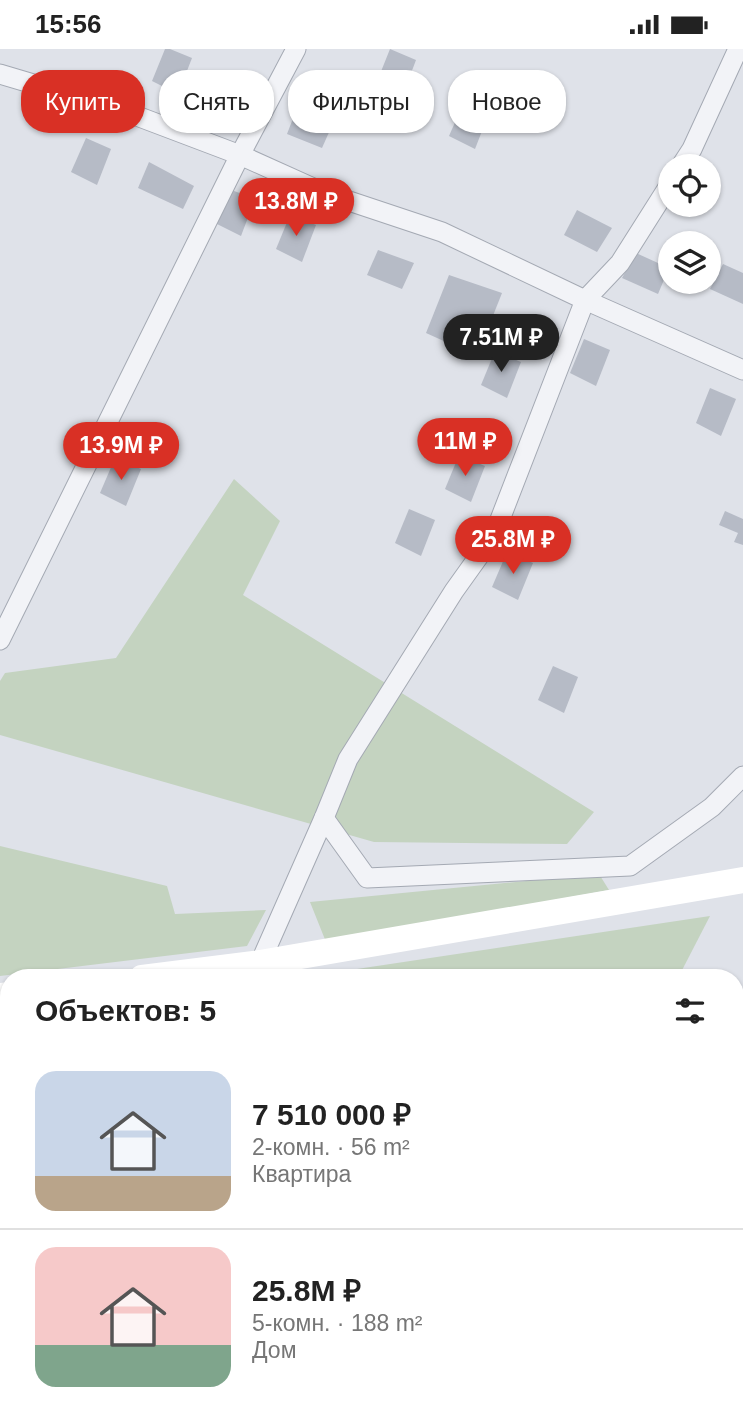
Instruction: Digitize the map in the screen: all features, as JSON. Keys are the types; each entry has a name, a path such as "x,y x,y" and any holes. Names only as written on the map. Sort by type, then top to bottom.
{"main road":[{"path":"213,969 743,880"}],"street":[{"path":"0,640 240,155 296,49"},
{"path":"689,154 737,49"},
{"path":"0,74 121,110 240,155 322,192 442,232 585,300 743,370"},
{"path":"260,963 348,759 454,591 494,535 585,300 620,263 658,203"},
{"path":"324,818 367,878 631,866 712,807 743,776"}],"green space":[{"path":"234,479 280,521 243,595 594,812 567,844 374,842 0,735 0,681 5,673 116,658"},
{"path":"0,846 167,886 175,914 266,910 247,946 58,969 0,969"},
{"path":"599,874 609,890 326,942 310,902"},
{"path":"710,916 683,969 357,969"}],"building":[{"path":"165,49 192,58 187,70 159,70 159,84 152,81"},
{"path":"390,49 416,60 412,70 382,70"},
{"path":"288,131 329,133 322,148 287,134"},
{"path":"450,133 481,133 475,149 449,136"},
{"path":"86,138 111,149 97,185 71,172"},
{"path":"149,162 194,186 183,209 138,188"},
{"path":"229,189 255,199 241,236 215,223"},
{"path":"577,210 612,228 597,252 564,235"},
{"path":"290,215 316,225 302,262 276,249"},
{"path":"378,250 414,263 402,289 367,275"},
{"path":"636,253 658,263 658,294 622,278"},
{"path":"723,264 743,273 743,304 721,294"},
{"path":"449,275 502,293 477,356 426,333"},
{"path":"584,339 610,350 596,386 570,373"},
{"path":"495,351 521,362 507,398 481,385"},
{"path":"710,388 736,399 721,436 696,423"},
{"path":"459,455 485,466 471,502 445,489"},
{"path":"115,458 141,469 126,506 100,493"},
{"path":"409,509 435,520 421,556 395,543"},
{"path":"725,511 743,519 743,545 734,542 738,533 719,525"},
{"path":"507,552 533,563 518,600 492,587"},
{"path":"553,666 578,677 564,713 538,700"}]}
